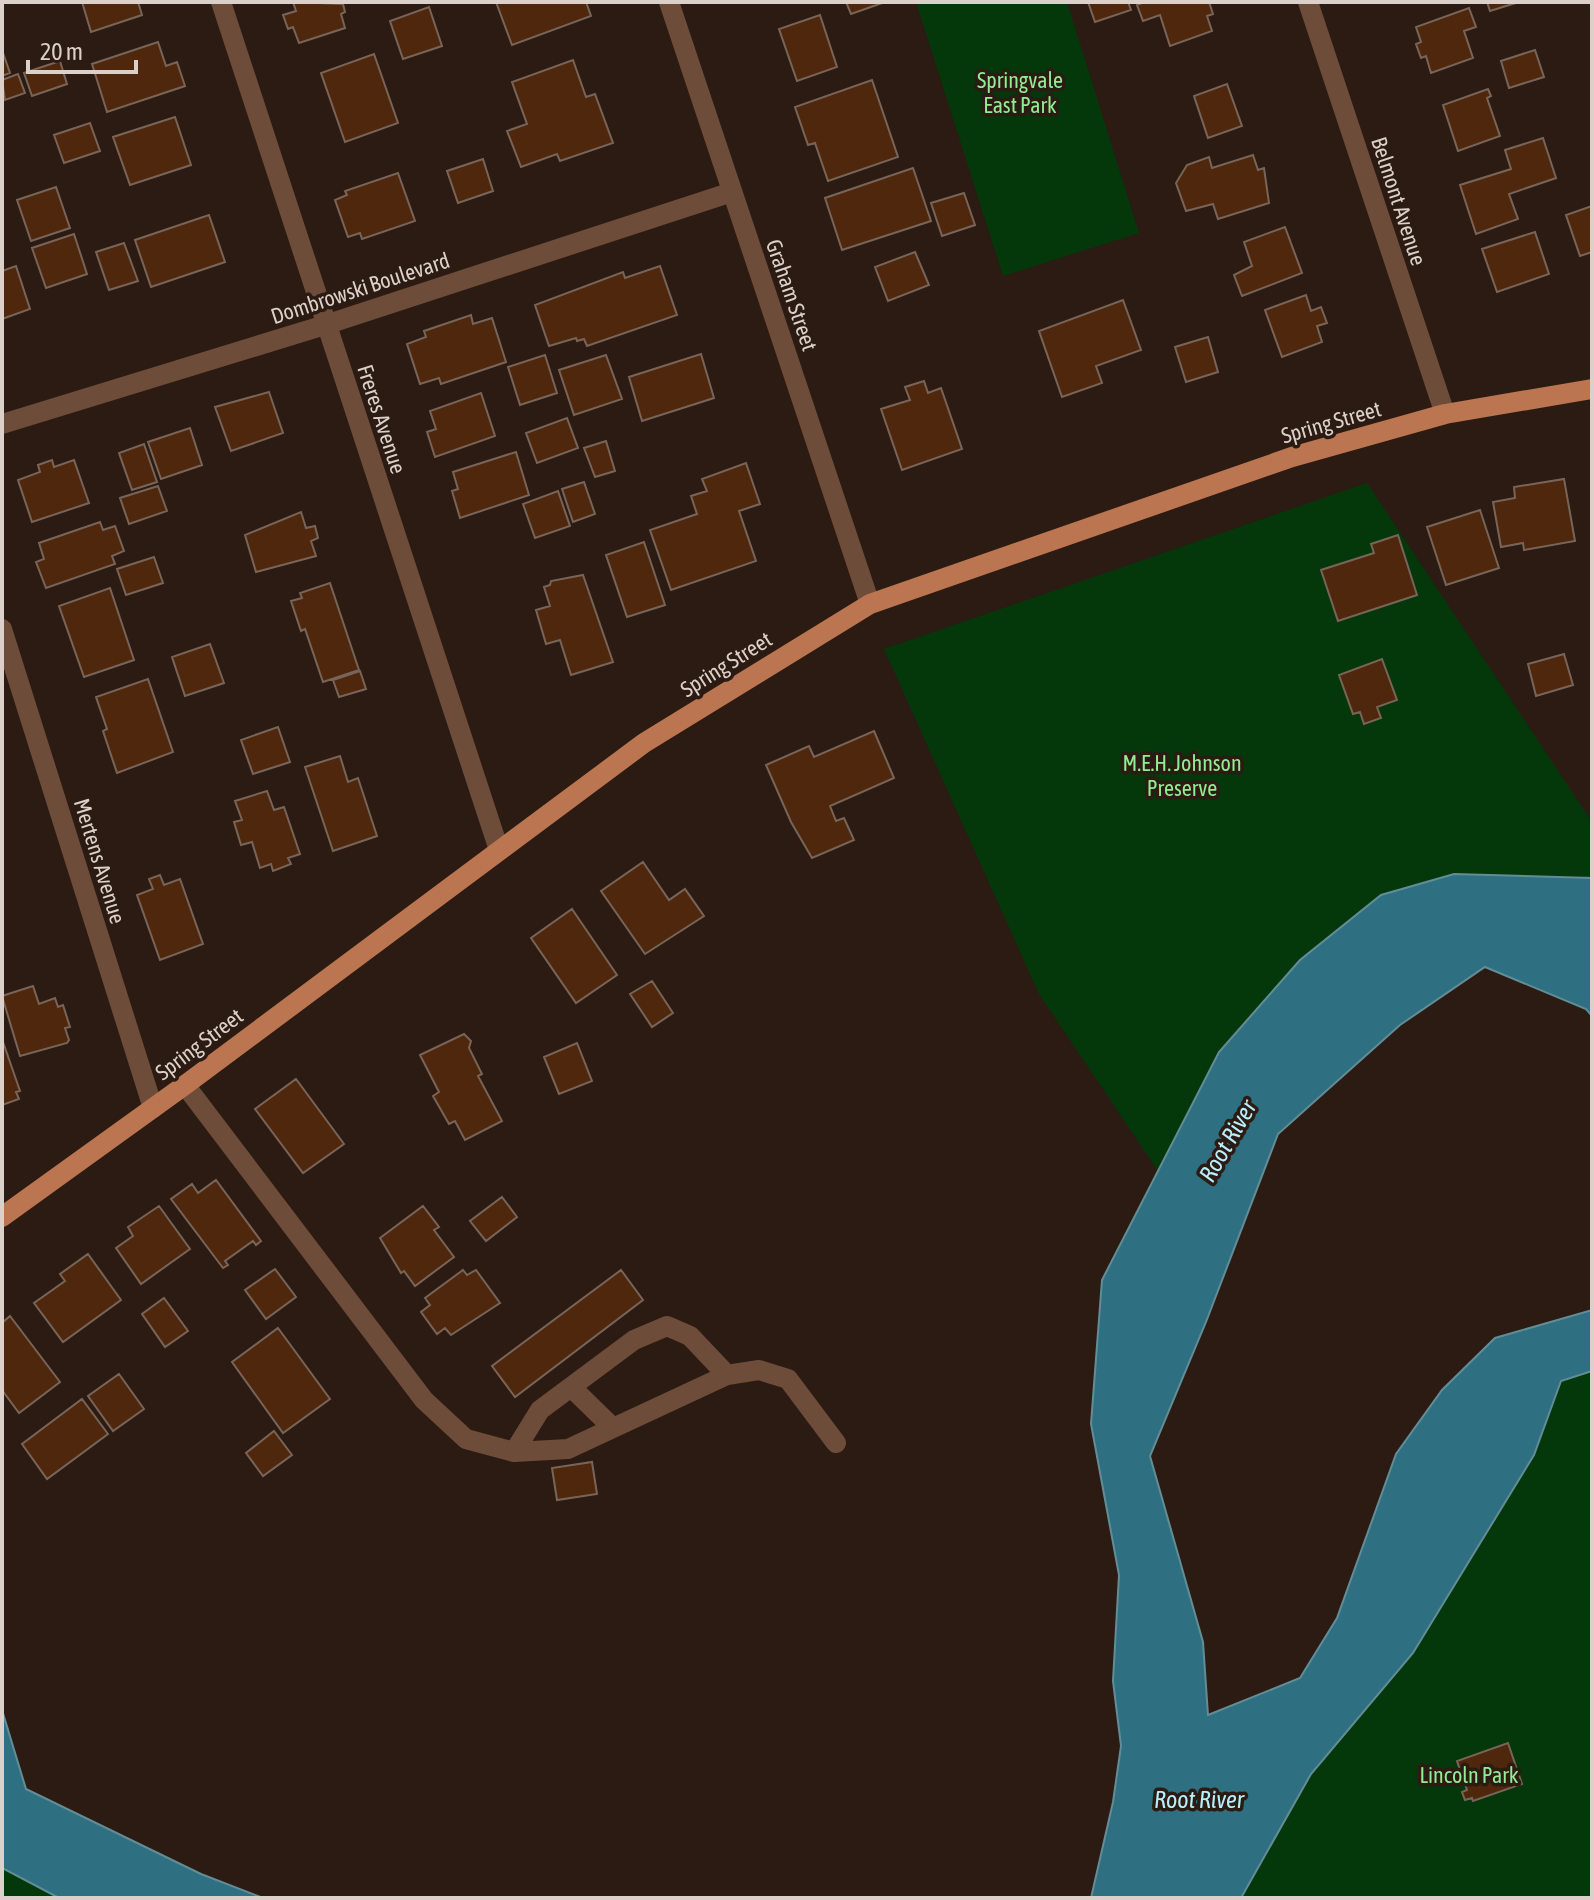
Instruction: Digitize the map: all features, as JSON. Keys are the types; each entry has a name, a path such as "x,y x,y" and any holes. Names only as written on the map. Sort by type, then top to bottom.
{"main road":[{"name":"Spring Street","path":"2,1217 185,1085 644,743 870,604 1292,457 1445,414 1592,389"}],"street":[{"name":"Freres Avenue","path":"221,2 499,850"},
{"name":"Graham Street","path":"669,2 870,604"},
{"name":"Belmont Avenue","path":"1308,2 1445,414"},
{"name":"Dombrowski Boulevard","path":"2,424 325,325 732,192"},
{"name":"Mertens Avenue","path":"2,629 153,1108"},
{"path":"185,1085 424,1400 466,1439 514,1452 568,1449 727,1375 759,1370 788,1379 836,1443"},
{"path":"514,1452 540,1410 634,1340 667,1326 690,1336 727,1375"},
{"path":"571,1387 613,1428"}],"green space":[{"name":"Springvale East Park","path":"916,2 1067,2 1139,233 1003,276"},
{"name":"M.E.H. Johnson Preserve","path":"1367,483 1592,822 1592,878 1454,874 1300,960 1219,1052 1158,1171 1039,994 884,649"},
{"name":"Lincoln Park","path":"1592,1371 1592,1898 1241,1898 1311,1774 1413,1653 1534,1455 1561,1381"},
{"path":"2,1868 59,1898 2,1898"}],"water":[{"name":"Root River","path":"1454,874 1592,878 1592,1016 1586,1009 1485,967 1400,1025 1278,1134 1206,1322 1150,1456 1203,1642 1208,1715 1300,1678 1337,1618 1396,1454 1442,1390 1495,1338 1592,1310 1592,1371 1561,1381 1534,1455 1413,1653 1311,1774 1241,1898 1091,1898 1113,1802 1121,1746 1113,1681 1119,1575 1091,1424 1102,1280 1219,1052 1300,960 1381,895"},
{"path":"2,1710 26,1789 201,1874 263,1898 59,1898 2,1868"}],"building":[{"path":"82,2 138,2 142,15 91,32"},
{"path":"293,2 343,4 345,12 341,14 345,28 299,43 293,27 288,29 283,15 296,11"},
{"path":"496,2 586,2 591,16 512,45"},
{"path":"846,2 885,2 851,14"},
{"path":"1088,2 1128,2 1131,10 1095,22"},
{"path":"1144,2 1209,2 1213,14 1207,16 1212,31 1170,46 1160,15 1143,21 1137,5"},
{"path":"1487,2 1519,2 1490,11"},
{"path":"429,7 442,46 403,59 390,21"},
{"path":"1469,8 1476,27 1464,31 1473,58 1431,73 1426,56 1421,58 1416,44 1421,42 1416,27"},
{"path":"820,15 837,67 797,81 779,29"},
{"path":"158,42 166,66 177,62 185,86 107,112 92,64"},
{"path":"2,50 10,73 2,76"},
{"path":"1535,50 1544,77 1509,88 1501,61"},
{"path":"374,54 398,123 345,142 321,73"},
{"path":"573,60 586,97 595,94 613,143 560,161 557,154 521,167 507,131 527,124 512,82"},
{"path":"60,61 67,84 32,96 24,73"},
{"path":"18,74 25,93 5,100 2,80"},
{"path":"872,80 898,157 828,181 815,143 808,145 795,107"},
{"path":"1227,84 1242,126 1208,138 1194,96"},
{"path":"1488,89 1491,96 1487,98 1500,136 1458,151 1443,105"},
{"path":"175,117 191,165 130,185 113,137"},
{"path":"90,123 100,151 64,163 54,135"},
{"path":"1543,138 1556,178 1509,194 1518,219 1476,234 1460,185 1511,169 1505,150"},
{"path":"1253,155 1258,170 1264,168 1269,203 1218,219 1213,204 1186,211 1176,183 1187,165 1209,157 1212,168"},
{"path":"483,159 493,191 458,203 447,171"},
{"path":"913,168 931,221 842,250 825,198"},
{"path":"398,173 415,221 362,239 360,233 348,237 335,200 347,195 345,191"},
{"path":"56,187 70,228 31,241 17,200"},
{"path":"964,193 975,225 942,236 931,203"},
{"path":"1592,206 1592,252 1580,256 1566,215"},
{"path":"209,215 225,262 151,287 135,240"},
{"path":"1285,227 1302,273 1242,296 1234,275 1252,266 1244,242"},
{"path":"1535,232 1549,274 1497,292 1482,249"},
{"path":"74,234 87,274 46,288 32,248"},
{"path":"124,243 138,281 109,290 96,252"},
{"path":"915,252 929,285 888,301 875,267"},
{"path":"16,266 30,309 2,319 2,271"},
{"path":"660,266 677,315 587,346 584,339 577,341 576,338 549,346 535,305 623,272 625,278"},
{"path":"1306,295 1311,311 1321,307 1327,323 1317,326 1322,342 1282,357 1265,310"},
{"path":"1123,300 1141,350 1096,366 1102,383 1062,397 1039,331"},
{"path":"471,315 473,324 492,318 506,362 441,384 439,378 420,384 407,344 426,337 424,331"},
{"path":"1208,337 1218,372 1186,382 1175,347"},
{"path":"701,354 714,398 642,421 629,377"},
{"path":"545,355 557,393 520,405 508,367"},
{"path":"606,355 622,399 574,415 559,370"},
{"path":"924,381 928,393 941,388 962,449 902,470 881,409 910,400 905,387"},
{"path":"269,392 283,433 231,451 215,407"},
{"path":"481,393 495,436 435,457 427,432 436,429 430,411"},
{"path":"567,418 578,448 537,463 526,433"},
{"path":"190,428 202,465 161,479 148,442"},
{"path":"606,441 615,471 595,477 584,448"},
{"path":"144,444 157,482 132,490 119,453"},
{"path":"516,452 529,495 460,518 452,491 458,489 453,472"},
{"path":"52,460 54,467 74,460 89,503 32,522 18,480 40,472 38,465"},
{"path":"746,463 760,504 739,511 756,561 671,590 650,530 697,514 691,496 707,491 702,479"},
{"path":"1564,479 1575,541 1524,550 1523,543 1501,547 1493,502 1515,498 1514,487"},
{"path":"584,482 595,514 573,522 562,489"},
{"path":"158,486 167,511 129,524 120,498"},
{"path":"558,491 570,526 535,538 523,504"},
{"path":"1480,510 1499,568 1446,585 1427,527"},
{"path":"301,512 306,528 315,526 318,538 311,541 316,556 256,572 245,535"},
{"path":"100,522 103,530 115,526 124,551 112,556 115,564 46,588 36,562 44,559 39,543"},
{"path":"1398,535 1417,595 1338,621 1321,570 1374,553 1371,544"},
{"path":"644,542 665,605 627,617 606,555"},
{"path":"154,557 163,583 126,595 117,569"},
{"path":"583,575 613,662 571,675 560,640 546,644 536,610 550,606 544,587 551,581"},
{"path":"330,583 359,670 323,682 305,629 301,631 291,601 302,598 300,593"},
{"path":"110,588 134,660 84,677 59,606"},
{"path":"210,644 224,683 185,696 172,657"},
{"path":"1564,654 1573,685 1536,696 1528,664"},
{"path":"1382,659 1397,700 1377,707 1381,718 1364,724 1360,712 1353,714 1339,675"},
{"path":"360,671 366,689 339,697 333,680"},
{"path":"148,679 173,752 117,773 96,697"},
{"path":"278,727 290,762 253,774 241,740"},
{"path":"874,731 894,778 830,806 836,821 844,818 854,840 812,858 791,822 766,765 809,746 814,757"},
{"path":"340,756 348,782 358,778 377,836 333,851 305,767"},
{"path":"267,791 274,810 284,807 300,854 288,858 291,864 273,871 271,864 260,868 252,842 241,845 234,822 242,820 235,801"},
{"path":"643,862 669,900 685,889 704,916 645,954 601,891"},
{"path":"160,875 164,885 180,879 203,944 160,960 137,895 153,889 149,879"},
{"path":"572,909 617,975 576,1003 531,938"},
{"path":"652,981 673,1013 652,1027 630,994"},
{"path":"33,986 39,1004 55,998 58,1007 63,1005 70,1027 65,1028 69,1040 20,1056 2,996"},
{"path":"464,1034 471,1041 469,1048 482,1074 478,1076 502,1121 465,1140 455,1121 449,1124 433,1096 439,1092 420,1055"},
{"path":"2,1039 20,1091 16,1092 19,1099 2,1105"},
{"path":"577,1043 592,1081 559,1094 544,1057"},
{"path":"296,1079 344,1144 303,1173 255,1109"},
{"path":"216,1180 261,1241 256,1245 253,1241 225,1261 228,1265 223,1268 171,1199 192,1184 198,1193"},
{"path":"502,1197 517,1217 486,1241 470,1221"},
{"path":"159,1206 190,1249 141,1284 116,1248 133,1236 128,1227"},
{"path":"423,1206 439,1227 434,1230 454,1257 415,1286 404,1271 401,1273 380,1238"},
{"path":"88,1254 121,1300 63,1342 34,1303 65,1281 60,1274"},
{"path":"275,1269 296,1297 266,1319 245,1290"},
{"path":"463,1270 467,1275 476,1270 500,1303 451,1335 445,1328 437,1334 421,1312 430,1305 425,1298"},
{"path":"621,1270 643,1300 515,1397 492,1366"},
{"path":"164,1298 188,1331 165,1347 142,1314"},
{"path":"10,1316 60,1382 19,1413 2,1390 2,1323"},
{"path":"278,1328 330,1399 283,1433 232,1362"},
{"path":"119,1374 144,1409 113,1431 88,1396"},
{"path":"82,1399 108,1434 47,1479 22,1444"},
{"path":"274,1431 292,1455 263,1476 246,1453"},
{"path":"592,1462 597,1494 557,1500 552,1468"},
{"path":"1508,1743 1522,1784 1473,1801 1472,1798 1465,1800 1462,1792 1467,1790 1457,1761"}]}
